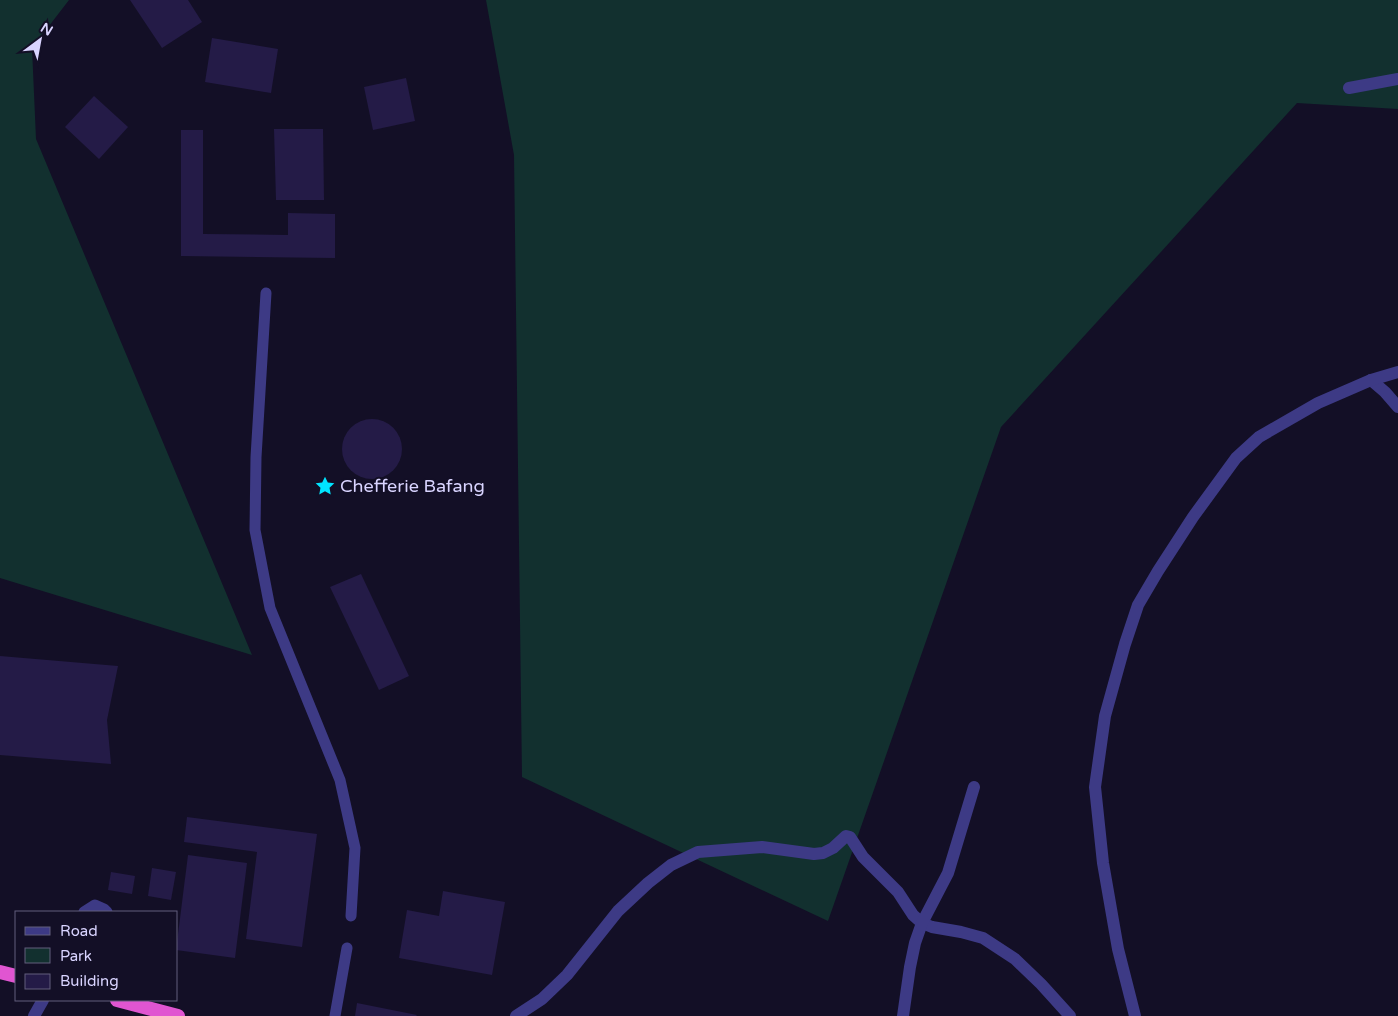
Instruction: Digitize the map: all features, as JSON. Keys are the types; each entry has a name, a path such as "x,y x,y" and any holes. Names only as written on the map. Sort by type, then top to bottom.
{"highway":[{"path":"0,972 15,976"},
{"path":"121,1001 178,1016"}],"street":[{"path":"1349,88 1398,79"},
{"path":"1135,1016 1118,949 1103,863 1095,787 1105,716 1138,605 1193,516 1236,458 1259,437 1318,403 1371,380 1398,372"},
{"path":"1371,380 1398,407"},
{"path":"903,1016 910,967 922,923 948,872 974,787"},
{"path":"516,1016 542,1000 567,975 618,911 671,865 698,852 762,847 814,854 823,853 848,836 863,857 898,892 913,915 922,923 983,938 1015,959 1070,1016"},
{"path":"34,1016 42,1001"}],"lane":[{"path":"266,293 256,457 255,530 270,608 340,780 355,848 351,916"},
{"path":"86,911 95,905 107,911"},
{"path":"335,1016 347,948"}],"green space":[{"path":"0,0 69,0 32,48 36,139 252,655 0,578"},
{"path":"486,0 1398,0 1398,109 1297,103 1001,427 828,921 522,777 514,155"}],"building":[{"path":"130,0 188,0 202,22 162,48"},
{"path":"212,38 278,49 271,93 205,82"},
{"path":"406,78 415,121 373,130 364,87"},
{"path":"94,96 128,127 99,159 65,127"},
{"path":"274,129 323,129 324,200 276,200"},
{"path":"181,130 203,130 203,234 288,235 288,213 335,214 335,258 181,256"},
{"path":"372,419 388,424 393,428 397,433 402,449 397,465 393,470 388,474 372,479 356,474 351,470 347,465 342,449 347,433 351,428 356,424"},
{"path":"361,574 409,676 379,690 330,587"},
{"path":"0,656 118,666 107,720 111,764 0,755"},
{"path":"187,817 317,834 302,947 246,939 257,852 184,842"},
{"path":"188,855 247,863 235,958 178,950 178,934"},
{"path":"152,868 176,872 171,900 148,896"},
{"path":"111,872 135,876 132,894 108,890"},
{"path":"443,891 505,902 492,975 399,958 407,910 439,916"},
{"path":"357,1003 417,1015 355,1016"}],"place":[{"name":"Chefferie Bafang","path":"325,486"}]}
